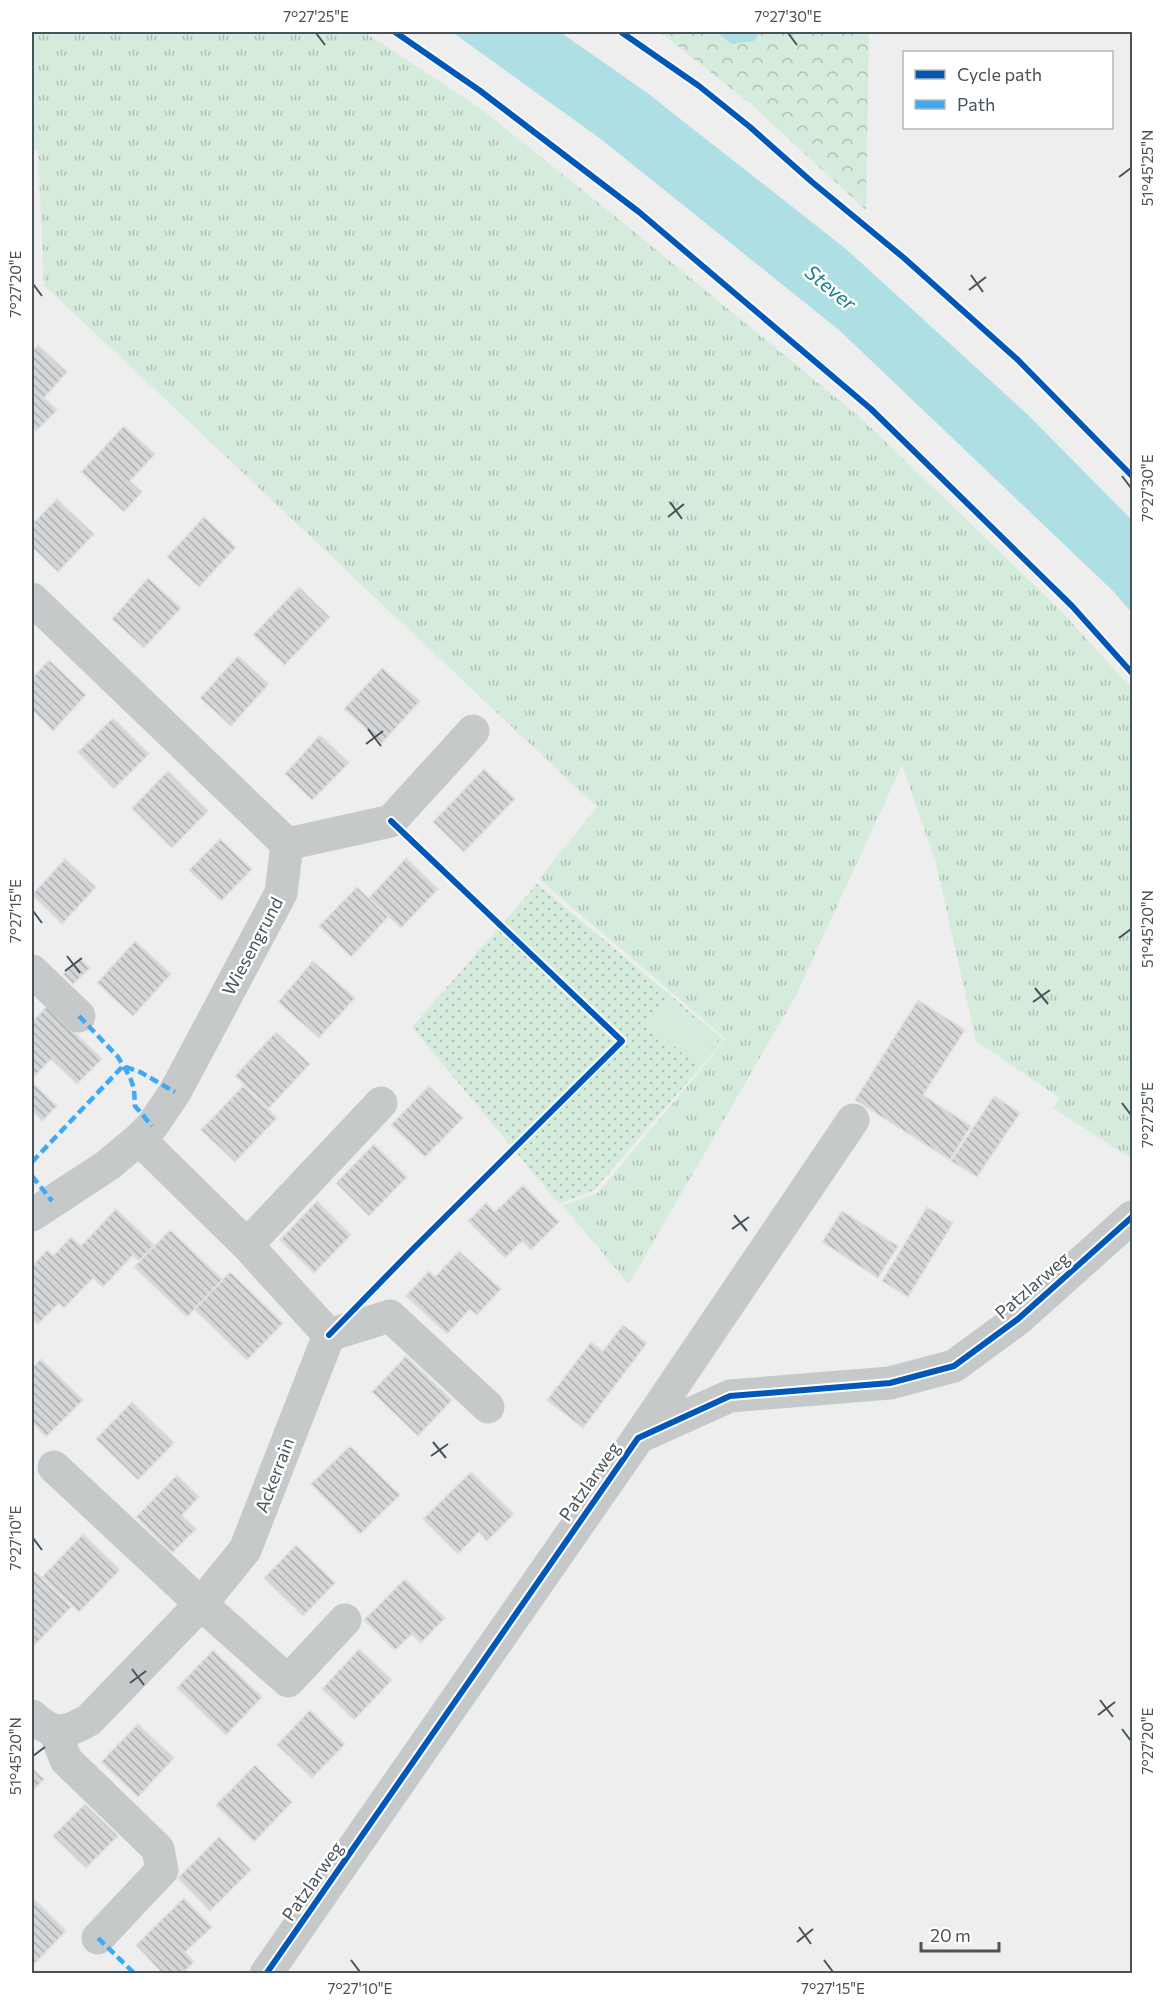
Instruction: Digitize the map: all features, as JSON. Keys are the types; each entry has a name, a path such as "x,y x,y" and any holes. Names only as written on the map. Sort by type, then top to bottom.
{"street":[{"path":"32,599 287,844 391,821 473,731"},
{"name":"Wiesengrund","path":"32,1215 108,1165 152,1126 175,1092 281,893 287,844"},
{"path":"32,971 79,1016"},
{"path":"247,1245 381,1103"},
{"path":"639,1438 853,1120"},
{"path":"140,1139 247,1245 329,1335 390,1316 488,1407"},
{"name":"Patzlarweg","path":"266,1974 639,1438 730,1396 890,1383 954,1366 1018,1319 1132,1217"},
{"name":"Ackerrain","path":"43,1724 73,1729 89,1720 201,1604 245,1550 329,1335"},
{"path":"54,1467 201,1604 288,1681 345,1620"},
{"name":"Ackerrain","path":"43,1724 66,1760 158,1848 162,1870 98,1938"}],"green space":[{"path":"32,32 364,32 477,106 862,419 1062,612 1132,689 1132,1159 1053,1108 1060,1098 976,1041 936,863 902,765 796,995 629,1284 562,1205 598,1193 726,1039 539,879 597,807 44,285 38,151 32,147"},
{"path":"660,32 869,32 866,210 752,105"},
{"path":"537,884 724,1040 594,1190 559,1204 412,1027"},
{"path":"669,997 719,1039 696,1065 647,1023"}],"water":[{"name":"Stever","path":"452,32 560,32 646,92 846,249 1027,414 1132,520 1132,613 1114,592 839,330 602,140"},
{"path":"716,32 760,32 754,41 732,44"}],"building":[{"path":"38,345 67,372 44,398 57,410 36,431 32,427 32,352"},
{"path":"124,426 155,454 130,481 142,492 124,512 81,472"},
{"path":"57,499 94,534 58,572 32,547 32,524"},
{"path":"204,517 236,547 199,587 167,557"},
{"path":"148,578 181,608 144,648 112,619"},
{"path":"299,587 330,617 285,665 253,635"},
{"path":"238,656 269,684 231,726 200,698"},
{"path":"49,660 86,695 53,731 32,710 32,678"},
{"path":"382,668 420,701 382,743 344,709"},
{"path":"113,718 149,754 114,789 78,752"},
{"path":"320,735 349,763 312,800 285,774"},
{"path":"484,769 515,799 464,852 433,822"},
{"path":"168,771 208,811 172,848 132,808"},
{"path":"220,839 252,869 221,901 189,870"},
{"path":"406,858 438,889 401,928 369,898"},
{"path":"65,859 96,887 62,924 32,895"},
{"path":"357,887 388,917 351,957 319,926"},
{"path":"135,941 171,974 133,1016 97,983"},
{"path":"80,958 90,968 73,984 63,974"},
{"path":"313,961 355,998 319,1038 278,1002"},
{"path":"918,1000 965,1030 923,1095 971,1126 950,1160 855,1100"},
{"path":"47,1006 102,1059 77,1084 51,1059 32,1079 32,1022"},
{"path":"276,1032 310,1064 269,1108 235,1076"},
{"path":"32,1082 57,1106 42,1121 32,1111"},
{"path":"243,1086 277,1118 235,1162 201,1130"},
{"path":"429,1086 463,1118 425,1157 391,1125"},
{"path":"994,1096 1020,1113 977,1177 951,1161"},
{"path":"374,1144 407,1177 369,1216 336,1183"},
{"path":"523,1185 559,1222 531,1250 522,1241 505,1258 468,1221 486,1203 495,1212"},
{"path":"317,1201 351,1235 314,1273 280,1240"},
{"path":"927,1207 953,1223 908,1297 882,1281"},
{"path":"116,1209 154,1245 139,1261 133,1255 103,1287 93,1278 64,1308 59,1303 38,1324 32,1318 32,1266 47,1250 53,1256 71,1237 81,1246"},
{"path":"842,1211 898,1246 878,1278 822,1242"},
{"path":"170,1230 223,1280 187,1317 134,1267"},
{"path":"459,1251 501,1289 477,1315 470,1309 447,1334 406,1296 429,1271 435,1277"},
{"path":"230,1272 283,1323 247,1360 194,1309"},
{"path":"623,1325 647,1343 583,1428 547,1400 591,1342 603,1351"},
{"path":"406,1356 452,1400 418,1436 372,1392"},
{"path":"41,1359 83,1400 46,1437 32,1422 32,1368"},
{"path":"132,1402 174,1443 138,1480 96,1439"},
{"path":"350,1446 400,1495 360,1534 311,1484"},
{"path":"471,1472 514,1514 487,1541 479,1532 458,1554 423,1519"},
{"path":"177,1475 199,1497 182,1515 196,1529 172,1553 136,1517"},
{"path":"83,1534 120,1570 79,1612 42,1577"},
{"path":"296,1545 335,1583 303,1616 264,1578"},
{"path":"34,1571 71,1607 32,1648 32,1574"},
{"path":"405,1579 445,1618 421,1643 412,1634 395,1650 364,1620"},
{"path":"359,1649 392,1680 354,1720 322,1689"},
{"path":"213,1650 262,1697 226,1735 177,1688"},
{"path":"310,1710 345,1744 312,1778 277,1745"},
{"path":"138,1724 174,1758 138,1797 101,1762"},
{"path":"255,1765 292,1802 254,1842 216,1805"},
{"path":"32,1768 44,1779 32,1792"},
{"path":"85,1804 118,1836 86,1868 53,1836"},
{"path":"219,1837 251,1870 210,1911 178,1878"},
{"path":"32,1897 66,1931 32,1966"},
{"path":"184,1898 212,1927 185,1952 194,1962 182,1974 163,1974 136,1945"}],"marked path":[{"path":"79,1016 118,1057 130,1077 134,1089 135,1106 152,1126"},
{"path":"32,1162 123,1066 140,1072 175,1092"},
{"path":"32,1176 52,1201"},
{"path":"98,1938 135,1974"}],"cycle path":[{"path":"395,32 479,90 639,212 871,409 1072,606 1132,673"},
{"path":"621,32 699,86 904,258 1018,360 1132,476"},
{"path":"329,1335 622,1041 391,821"},
{"path":"266,1974 638,1438 730,1396 890,1383 954,1366 1018,1319 1132,1217"}]}
